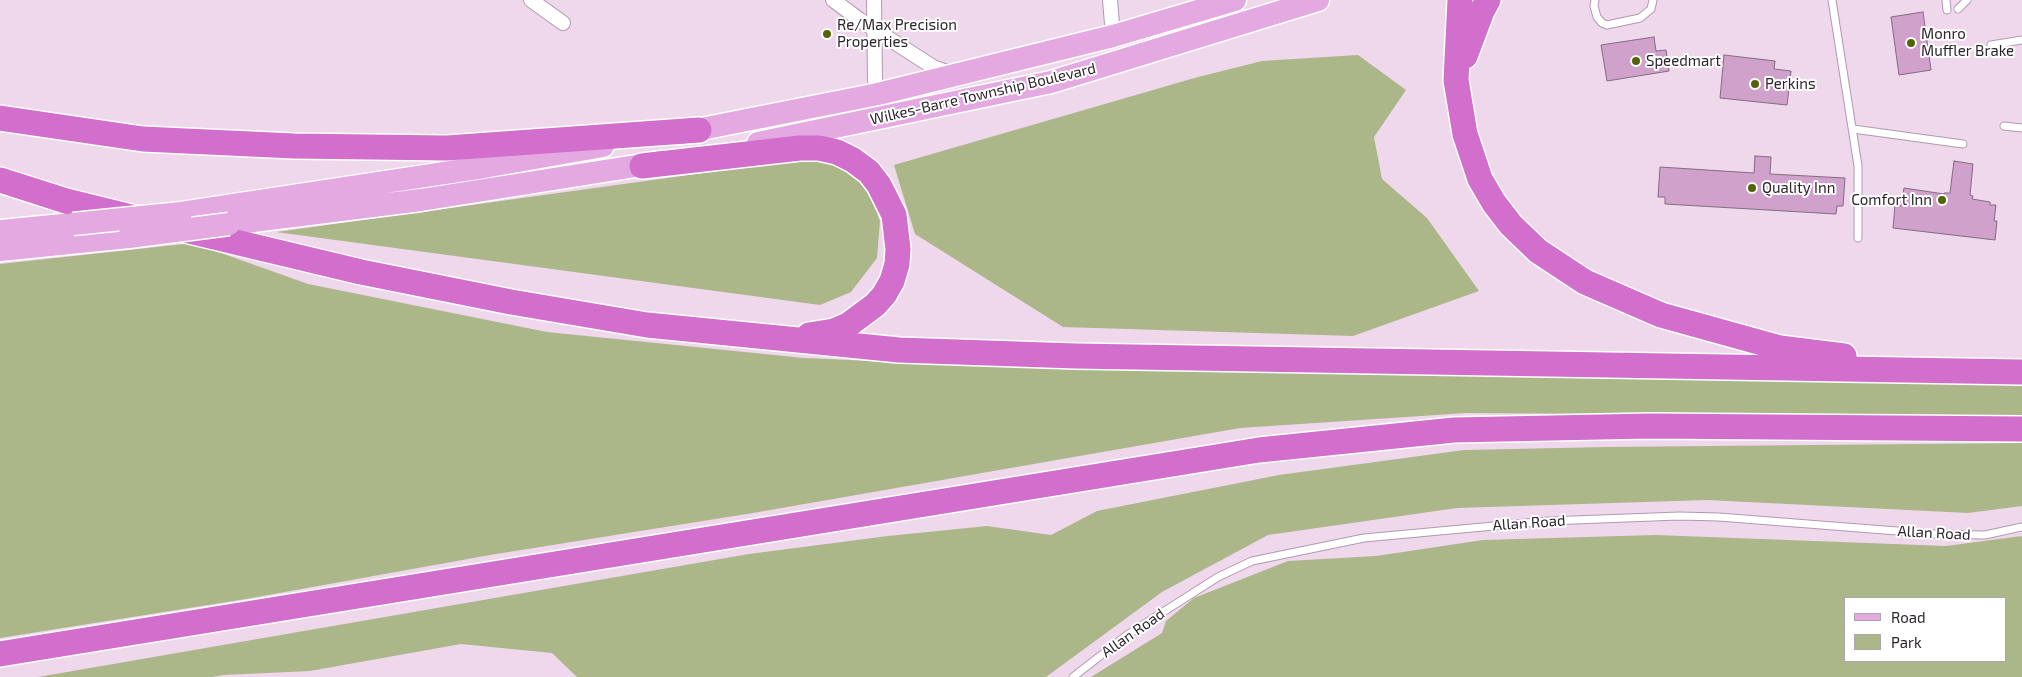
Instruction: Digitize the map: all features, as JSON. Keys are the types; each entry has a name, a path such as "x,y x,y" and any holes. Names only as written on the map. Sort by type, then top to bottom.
{"highway":[{"path":"1460,0 1456,80 1465,134 1480,179 1494,203 1511,225 1538,251 1585,282 1661,315 1780,348 1980,372"},
{"path":"1456,80 1488,0"},
{"path":"0,118 142,139 294,146 448,148 699,130"},
{"path":"642,166 800,148 819,148 837,152 853,160 868,172 879,185 894,215 897,232 897,264 892,281 884,295 848,325 834,330 813,335 757,336"},
{"path":"0,180 66,201 361,272 511,302 647,325 899,350 1066,356 2022,372"},
{"path":"0,654 1259,450 1454,430 1649,426 2022,429"}],"main road":[{"name":"Wilkes-Barre Township Boulevard","path":"0,231 182,212 484,167 699,130 878,94 957,75 1113,36 1196,6 1231,0"},
{"name":"Wilkes-Barre Township Boulevard","path":"0,250 129,237 422,200 642,166 1051,82 1318,0"}],"street":[{"path":"531,0 563,23"},
{"path":"833,0 933,67 957,75"},
{"path":"874,0 876,80 881,118"},
{"path":"1110,0 1113,36"}],"lane":[{"path":"1595,0 1594,6 1597,17 1602,23 1608,25 1640,18 1651,10 1653,0"},
{"path":"1832,0 1843,80 1858,166 1858,238"},
{"path":"1946,0 1947,10"},
{"path":"1958,9 1967,0"},
{"path":"1991,45 2022,40"},
{"path":"2004,126 2022,128"},
{"path":"1853,129 1963,144"},
{"name":"Allan Road","path":"1073,677 1127,635 1218,577 1252,561 1364,538 1548,521 1679,516 1719,517 1935,534 1985,535 2022,527"}],"green space":[{"path":"1358,55 1406,90 1374,137 1382,179 1427,218 1479,291 1353,336 1063,327 915,234 894,165 1198,77 1262,61"},
{"path":"805,159 841,164 867,185 880,221 877,258 851,292 820,305 276,232"},
{"path":"193,243 308,284 547,332 804,358 1055,369 1346,367 2022,381 2022,417 1466,413 1240,428 753,513 490,555 246,599 0,638 0,264"},
{"path":"2022,443 2022,506 1968,513 1707,500 1457,508 1268,535 1162,592 1046,677 577,677 552,653 461,644 310,671 212,677 38,677 749,554 888,536 987,526 1051,535 1097,511 1279,475 1464,450"},
{"path":"1656,535 1946,546 2022,536 2022,677 1091,677 1162,633 1166,621 1194,598 1288,561 1376,556 1483,540"}],"building":[{"name":"Monro Muffler Brake","path":"1923,12 1931,70 1899,75 1891,17"},
{"name":"Speedmart","path":"1654,37 1656,51 1666,50 1669,71 1607,81 1601,45"},
{"name":"Perkins","path":"1724,55 1775,61 1774,69 1791,71 1787,105 1720,98"},
{"name":"Quality Inn","path":"1755,156 1771,157 1770,174 1845,178 1843,206 1837,206 1836,214 1665,204 1665,197 1658,197 1660,167 1754,173"},
{"name":"Comfort Inn","path":"1954,161 1973,164 1970,195 1973,196 1972,199 1996,205 1994,221 1997,221 1995,240 1893,228 1895,205 1901,206 1904,188 1944,194 1950,193"}],"place":[{"name":"Re/Max Precision Properties","path":"827,34"},
{"name":"Monro Muffler Brake","path":"1911,43"},
{"name":"Speedmart","path":"1636,61"},
{"name":"Perkins","path":"1755,84"},
{"name":"Quality Inn","path":"1752,188"},
{"name":"Comfort Inn","path":"1942,200"}]}
